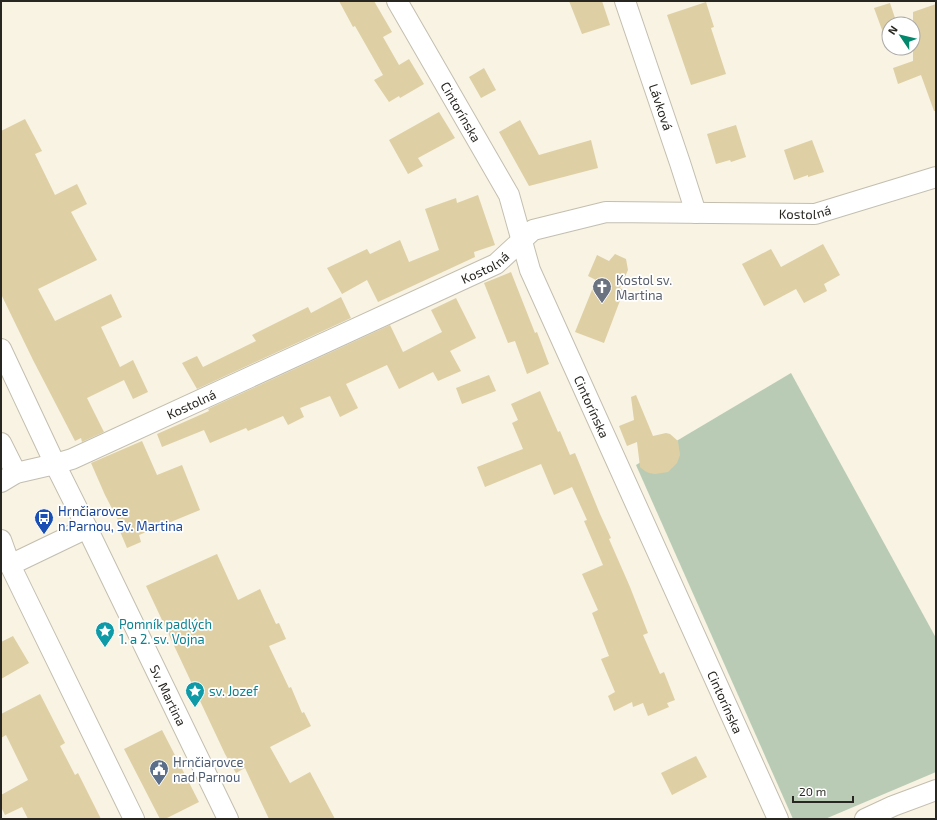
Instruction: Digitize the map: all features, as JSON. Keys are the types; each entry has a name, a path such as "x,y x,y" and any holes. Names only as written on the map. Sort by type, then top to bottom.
{"street":[{"name":"Cintorínska","path":"397,1 509,195 530,270 778,819"},
{"name":"Lávková","path":"625,1 696,213"},
{"name":"Kostolná","path":"55,464 72,459 496,264 522,242 533,230 606,212 815,214 936,178"},
{"name":"Sv. Martina","path":"1,349 55,464 228,819"},
{"path":"1,443 8,477 55,464"},
{"path":"10,565 87,528"},
{"path":"1,540 10,565 134,819"},
{"path":"866,819 897,813 936,790"}],"green space":[{"path":"791,373 936,638 936,772 825,819 793,819 636,465"}],"building":[{"path":"339,1 374,1 392,32 383,37 399,65 409,59 424,84 400,98 399,96 389,102 374,80 383,75 355,26 353,27"},
{"path":"569,1 602,1 610,25 582,34"},
{"path":"706,2 714,27 711,28 726,74 691,85 667,15"},
{"path":"890,3 894,16 881,16 881,27 874,8"},
{"path":"936,4 936,111 934,111 921,75 898,84 893,68 913,61 913,56 921,56 921,16 913,16 913,12"},
{"path":"484,68 496,90 481,98 469,77"},
{"path":"439,112 455,138 418,158 423,166 408,174 389,140"},
{"path":"25,119 42,151 35,154 55,195 77,184 87,204 71,212 97,260 38,289 55,321 111,294 122,317 101,327 120,367 133,360 148,392 133,399 124,380 87,398 104,432 82,442 81,438 75,441 1,294 1,131"},
{"path":"520,120 539,155 591,140 598,168 529,186 499,132"},
{"path":"736,125 746,157 731,162 730,160 716,164 707,134"},
{"path":"812,140 824,172 808,177 808,175 794,180 784,150"},
{"path":"478,195 495,245 474,252 475,257 378,302 367,280 342,294 327,268 367,249 370,254 400,240 409,262 439,250 425,209 456,198 457,203"},
{"path":"823,244 840,275 824,284 827,291 804,303 796,289 764,306 742,264 771,249 781,267"},
{"name":"Kostol sv. Martina","path":"615,254 626,259 628,270 620,288 624,290 604,343 575,332 596,280 588,276 597,255 609,261"},
{"path":"511,272 549,364 527,374 515,341 508,343 484,283"},
{"path":"341,297 351,318 197,389 182,363 197,356 203,367 256,341 252,335 308,307 311,313"},
{"path":"456,298 476,338 450,351 461,371 438,381 433,372 399,389 387,365 346,384 358,408 340,417 330,396 300,408 304,417 288,425 283,416 248,431 246,428 210,443 204,430 162,447 157,434 209,411 208,409 390,325 403,352 442,332 431,310"},
{"path":"489,375 496,391 462,404 456,388"},
{"path":"540,391 570,455 575,453 611,538 609,539 648,633 643,635 660,674 664,672 675,700 667,703 669,707 648,716 643,703 633,707 632,702 614,711 608,696 615,692 601,659 609,656 592,613 598,610 582,574 603,565 584,521 587,520 572,487 554,495 541,464 485,487 477,467 523,449 512,423 518,420 511,404"},
{"path":"636,395 653,436 666,433 670,434 678,441 680,455 677,463 668,472 655,474 645,471 640,467 637,442 627,446 619,426 634,420 631,397"},
{"path":"142,441 157,475 182,465 200,510 139,535 141,542 127,548 119,529 122,528 91,463"},
{"path":"217,554 238,600 260,589 276,624 279,623 286,639 269,646 289,688 291,687 302,713 304,712 311,726 270,747 290,783 310,772 335,819 269,819 245,768 236,773 225,754 146,586"},
{"path":"13,636 29,663 1,679 1,642"},
{"path":"40,694 65,743 60,746 75,775 78,773 101,819 28,819 22,807 5,815 1,807 1,795 28,780 6,735 1,738 1,714"},
{"path":"162,730 199,802 165,819 160,819 124,749"},
{"path":"696,756 707,777 672,795 661,773"}],"place":[{"name":"Kostol sv. Martina","path":"602,304"},
{"name":"Hrnčiarovce n.Parnou, Sv. Martina","path":"44,535"},
{"name":"Pomník padlých 1. a 2. sv. Vojna","path":"105,648"},
{"name":"sv. Jozef","path":"195,708"},
{"name":"Hrnčiarovce nad Parnou","path":"159,786"}]}
